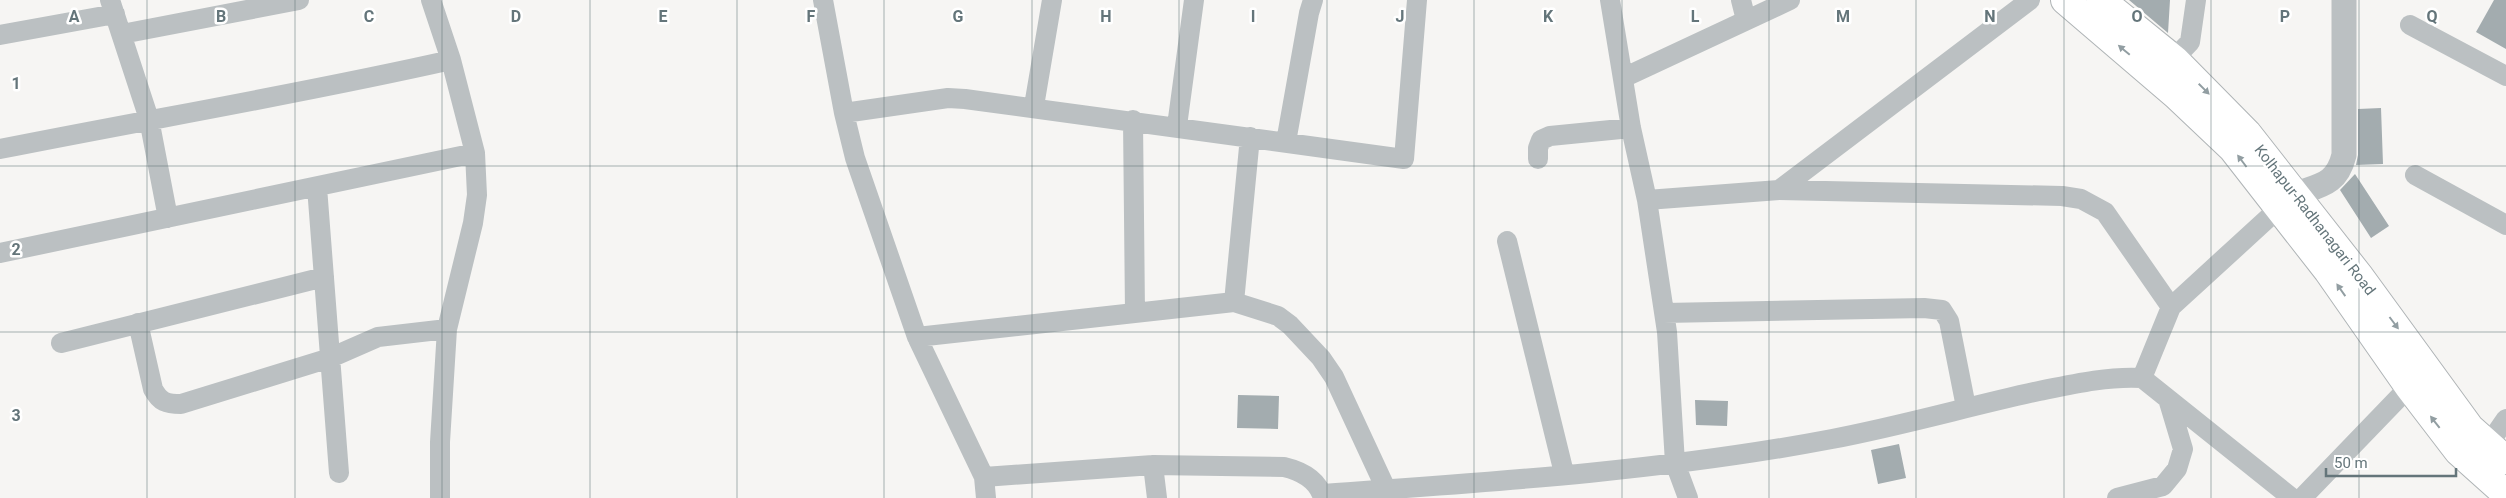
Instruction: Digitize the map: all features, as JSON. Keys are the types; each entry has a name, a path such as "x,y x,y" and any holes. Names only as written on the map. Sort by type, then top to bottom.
{"main road":[{"path":"2065,0 2165,68"},
{"name":"Kolhapur-Radhanagari Road","path":"2101,0 2165,68 2247,133 2287,202 2420,358 2470,428 2497,452"},
{"path":"2287,202 2328,271 2409,388 2458,451 2506,494"}],"street":[{"path":"122,34 299,0"},
{"path":"431,0 451,60 475,154 477,195 474,223 447,329 440,442 440,498"},
{"path":"823,0 844,113 856,158 917,337 984,477 986,498"},
{"path":"1034,106 1052,0"},
{"path":"1177,126 1194,0"},
{"path":"1286,142 1309,13 1313,0"},
{"path":"844,113 948,98 1034,106 1404,158 1417,0"},
{"path":"1610,0 1631,128 1647,200 1664,313 1676,462 1688,498"},
{"path":"1741,0 1746,20"},
{"path":"1623,78 1790,0"},
{"path":"1780,190 2030,0"},
{"path":"2165,68 2190,42 2196,0"},
{"path":"2142,378 2171,307 2287,202 2335,177 2342,165 2344,155 2344,0"},
{"path":"0,35 113,7 150,119 168,218"},
{"path":"2410,25 2506,76"},
{"path":"0,149 150,119 340,86 451,60"},
{"path":"1133,120 1135,313"},
{"path":"1538,160 1538,148 1542,140 1550,136 1631,128"},
{"path":"1234,302 1250,137"},
{"path":"0,253 475,154"},
{"path":"2415,174 2506,225"},
{"path":"317,187 339,473"},
{"path":"1647,200 1780,190 2062,196 2081,199 2105,212 2171,307"},
{"path":"1507,241 1564,473"},
{"path":"61,343 324,276"},
{"path":"917,337 1234,302 1278,316 1290,325 1321,358 1334,377 1386,489"},
{"path":"1664,313 1924,308 1942,310 1949,321 1966,407"},
{"path":"138,323 153,389 158,398 167,404 181,404 330,358 378,337 447,329"},
{"path":"2302,498 2409,388 2420,358"},
{"path":"984,477 1153,465 1284,467 1298,470 1309,477 1323,496 1676,462 1832,439 1966,407 2076,384 2126,377 2142,378 2292,498"},
{"path":"2117,498 2163,486 2178,468 2183,449 2168,398"},
{"path":"2497,452 2506,419"},
{"path":"1153,465 1157,498"}],"building":[{"path":"2129,0 2170,0 2168,33"},
{"path":"2494,0 2506,0 2506,49 2476,32"},
{"path":"2381,108 2383,164 2356,165 2358,155 2358,109"},
{"path":"2355,174 2389,226 2371,238 2340,190"},
{"path":"1238,395 1279,396 1278,429 1237,428"},
{"path":"1695,400 1728,401 1727,426 1696,425"},
{"path":"1899,444 1906,478 1878,484 1871,450"}]}
